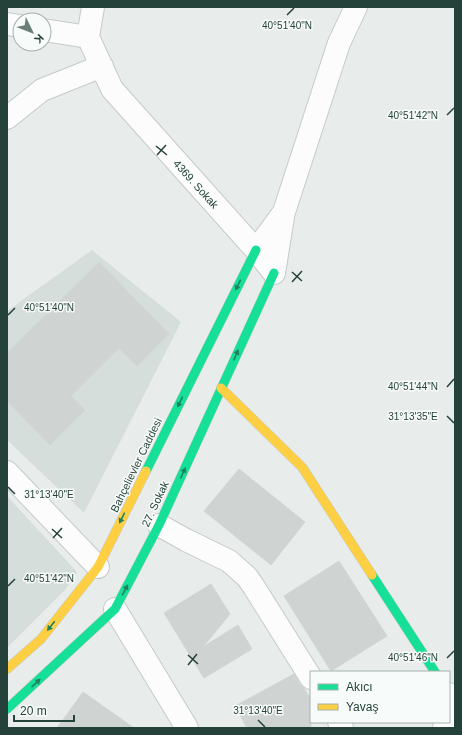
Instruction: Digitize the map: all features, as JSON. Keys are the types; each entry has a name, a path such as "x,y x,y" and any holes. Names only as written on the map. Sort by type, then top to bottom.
{"main road":[{"name":"Bahçelievler Caddesi","path":"7,669 41,640 98,567 256,250"},
{"name":"27. Sokak","path":"7,710 115,609 159,525 274,273"},
{"path":"221,388 302,467 434,671"}],"street":[{"path":"52,31 88,37 93,7"},
{"path":"274,273 284,212 339,42 356,7"},
{"name":"4369. Sokak","path":"88,37 112,89 256,250 274,273"},
{"path":"7,118 42,90 102,66"},
{"path":"256,250 284,212"},
{"path":"7,472 98,567"},
{"path":"159,525 228,561 247,577 310,676"},
{"path":"115,609 188,728"},
{"path":"444,728 455,721"}],"shaded area":[{"path":"92,250 181,322 84,513 7,440 7,311"},
{"path":"7,496 77,572 66,589 7,648"}],"building":[{"path":"99,262 169,334 137,366 119,348 71,396 85,410 50,445 7,401 7,353"},
{"path":"239,469 305,522 271,565 204,511"},
{"path":"339,561 387,636 331,671 284,596"},
{"path":"211,584 230,614 203,647 238,625 252,649 204,678 164,613"},
{"path":"294,674 310,698 311,728 247,728 235,706"},
{"path":"83,692 134,728 57,728"}],"traffic: fast":[{"path":"146,471 256,250"},
{"path":"7,709 115,609 159,525 274,273"},
{"path":"372,575 434,671"}],"traffic: slow":[{"path":"221,388 302,467 372,575"},
{"path":"7,669 41,639 98,567 146,471"}]}
